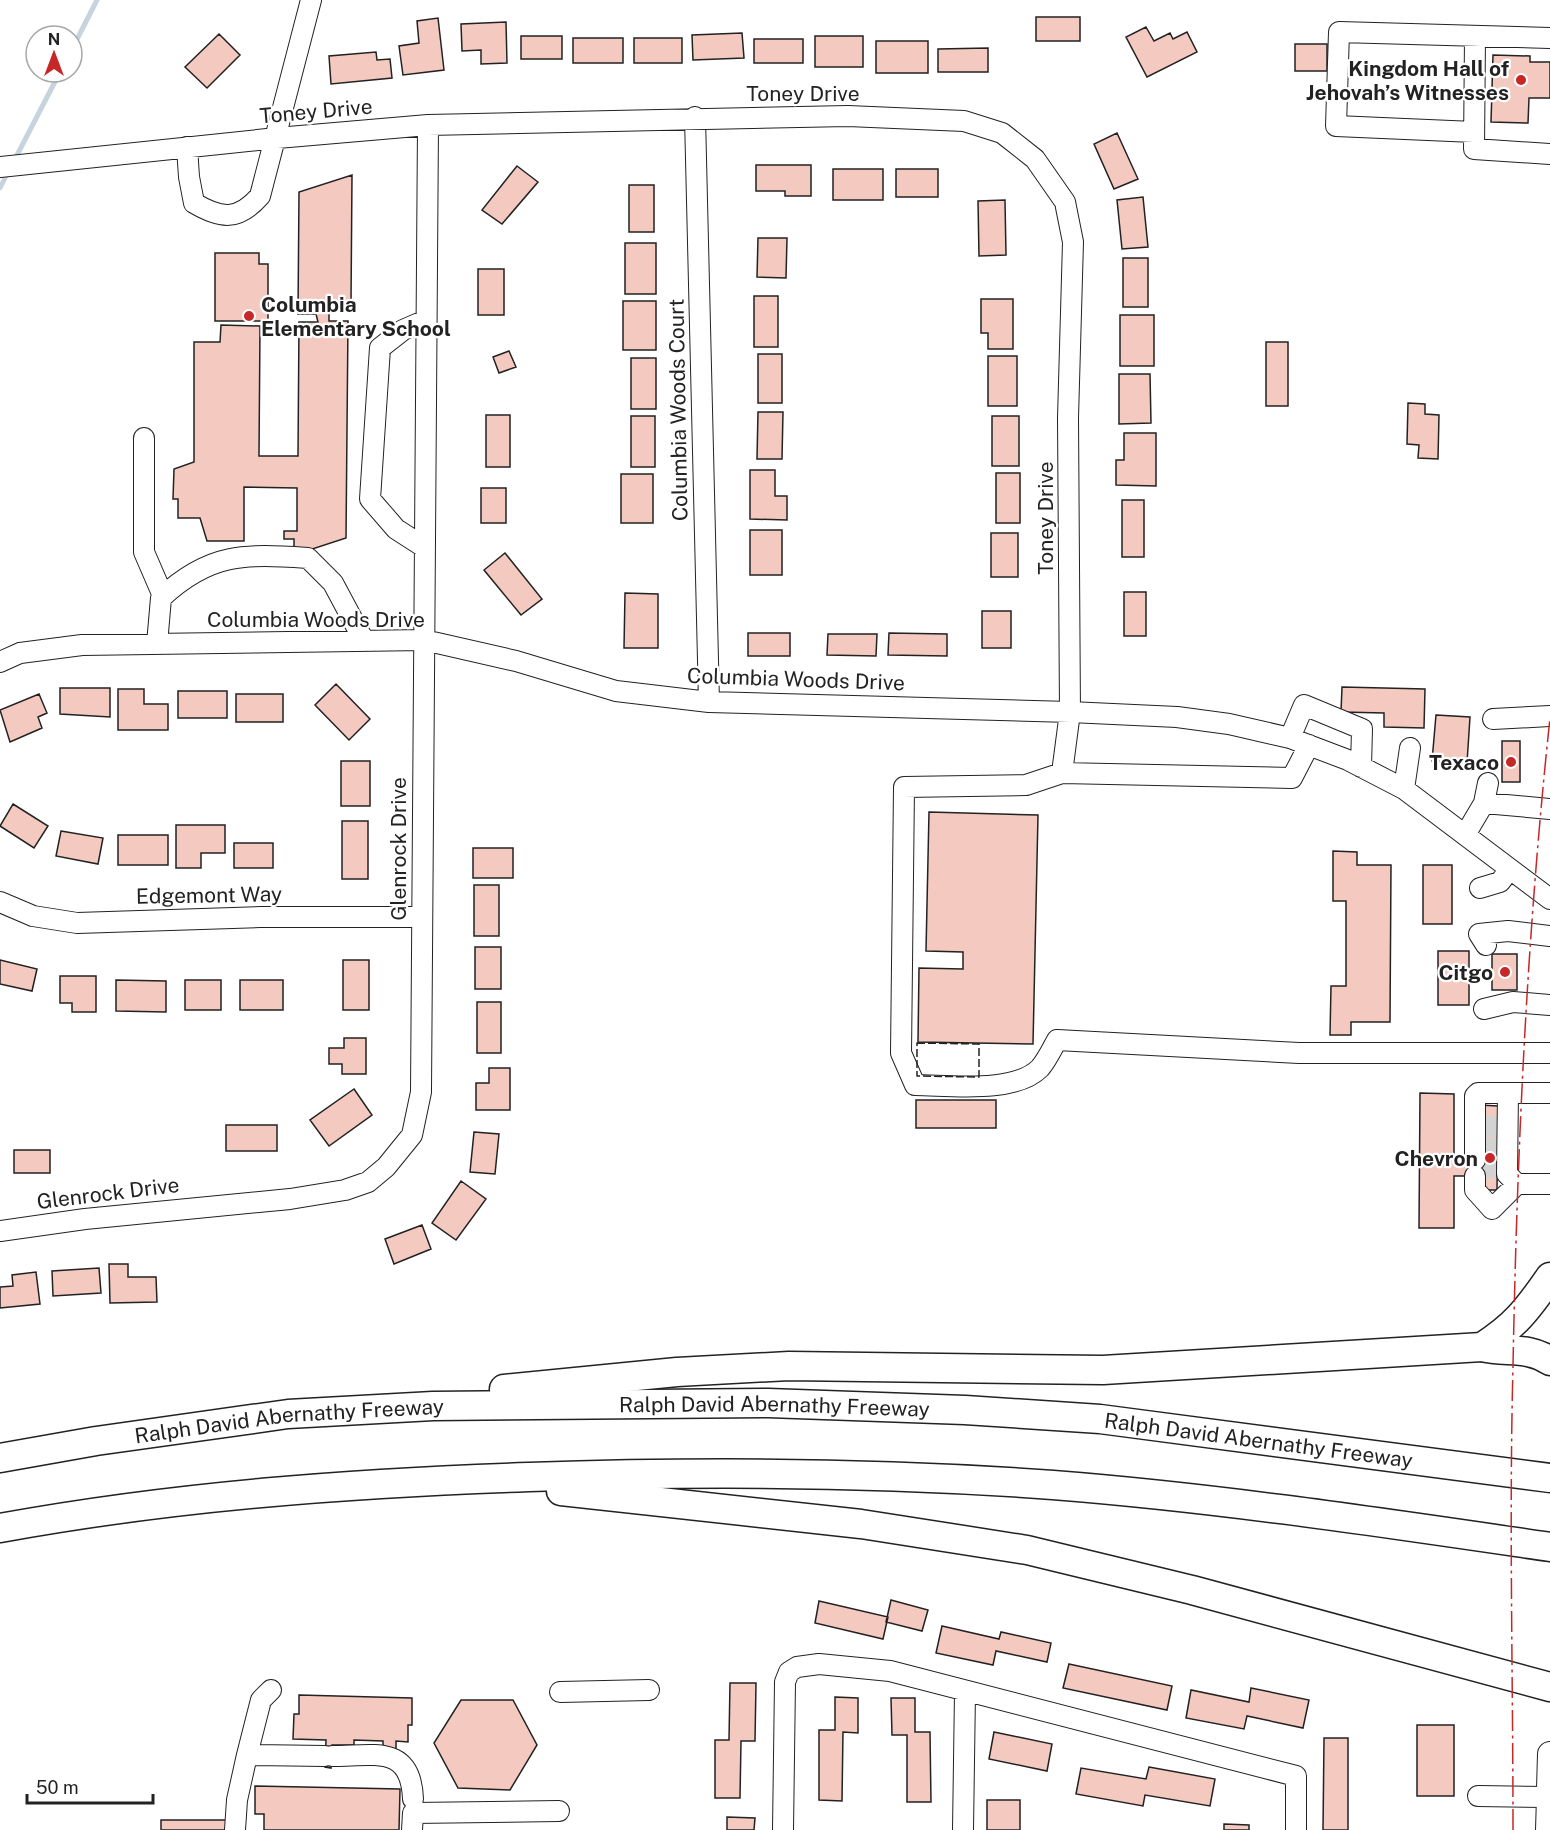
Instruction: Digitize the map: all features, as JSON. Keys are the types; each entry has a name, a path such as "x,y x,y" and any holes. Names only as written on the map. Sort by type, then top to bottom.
{"highway":[{"path":"1482,1347 1508,1330 1530,1306 1550,1277"},
{"path":"288,1414 557,1382 789,1366 1104,1370 1482,1347 1524,1349 1540,1354 1550,1361"},
{"name":"Ralph David Abernathy Freeway","path":"0,1458 96,1441 288,1414 433,1406 768,1403 965,1410 1124,1422 1550,1478"},
{"path":"0,1528 154,1504 270,1492 436,1480 731,1472 926,1478 1055,1485 1222,1503 1550,1548"},
{"path":"436,1480 678,1503 861,1524 1027,1550 1192,1590 1550,1687"}],"main road":[{"path":"1548,1830 1550,1754"}],"street":[{"path":"188,147 189,177 194,204 214,215 236,215 260,196 277,138 311,0"},
{"path":"1474,132 1336,126 1339,32 1550,38"},
{"path":"1475,37 1474,149 1550,154"},
{"name":"Toney Drive","path":"0,167 277,138 428,125 695,117 848,116 964,121 1002,133 1035,159 1065,202 1073,242 1068,418 1070,712 1062,773"},
{"name":"Columbia Woods Court","path":"695,117 709,702"},
{"name":"Glenrock Drive","path":"0,1231 150,1211 290,1199 345,1190 368,1182 386,1167 412,1135 421,1092 428,125"},
{"path":"424,547 396,529 370,499 380,348 403,330 426,320"},
{"path":"144,438 144,552 163,596 157,644"},
{"path":"163,596 187,574 229,559 260,555 309,558 333,583 364,641"},
{"name":"Columbia Woods Drive","path":"0,662 20,653 82,645 424,640 516,661 616,690 709,702 1178,717 1290,738 1361,767 1404,789 1550,898"},
{"path":"1290,738 1304,705 1314,709 1362,729 1361,767"},
{"path":"1493,719 1550,717"},
{"path":"1309,745 1292,778 1062,773 1026,785 903,788 901,1053 915,1085 1001,1085 1019,1080 1039,1069 1057,1040 1299,1053 1550,1053"},
{"path":"1404,789 1410,748"},
{"path":"1465,835 1484,803 1488,783"},
{"path":"1484,803 1550,809"},
{"path":"1480,888 1500,882 1510,869"},
{"name":"Edgemont Way","path":"0,903 33,916 77,923 261,917 422,918"},
{"path":"1486,945 1479,934 1508,931 1550,936"},
{"path":"1484,1009 1513,1002 1550,1005"},
{"path":"1485,1154 1490,1126 1475,1096 1478,1093 1550,1093"},
{"path":"1507,1174 1492,1209 1475,1190 1490,1126 1508,1093"},
{"path":"1485,1154 1507,1174 1550,1184"},
{"path":"783,1830 785,1682 789,1672 797,1666 819,1664 890,1671 1296,1776 1296,1830"},
{"path":"235,1830 237,1800 261,1700 271,1690"},
{"path":"560,1692 649,1690"},
{"path":"963,1830 965,1692"},
{"path":"247,1755 389,1756 408,1770 412,1778 413,1812 559,1811"},
{"path":"1478,1796 1549,1792"}],"building":[{"path":"1036,17 1080,17 1080,41 1036,41"},
{"path":"438,18 444,70 403,75 399,46 419,43 417,21"},
{"path":"506,22 507,63 481,64 481,50 462,51 461,24"},
{"path":"1146,27 1154,41 1170,33 1173,39 1187,32 1197,52 1147,77 1126,37"},
{"path":"742,33 744,58 693,60 692,35"},
{"path":"219,34 240,55 207,88 185,67"},
{"path":"521,36 562,36 562,59 521,59"},
{"path":"815,36 863,36 863,67 815,67"},
{"path":"573,38 623,38 623,63 573,63"},
{"path":"634,38 682,38 682,63 634,63"},
{"path":"754,39 803,39 803,63 754,63"},
{"path":"876,41 928,41 928,73 876,73"},
{"path":"1295,44 1327,44 1327,71 1295,71"},
{"path":"988,48 988,72 938,72 938,49"},
{"path":"376,52 377,60 390,59 392,78 331,84 329,56"},
{"name":"Kingdom Hall of Jehovah’s Witnesses","path":"1493,55 1530,56 1530,62 1550,62 1550,98 1529,98 1528,123 1491,122"},
{"path":"1117,133 1138,179 1114,189 1094,144"},
{"path":"756,165 811,165 811,196 785,196 785,191 756,191"},
{"path":"517,166 538,182 502,224 482,210"},
{"path":"833,169 883,169 883,200 833,200"},
{"path":"896,169 938,169 938,197 896,197"},
{"path":"352,175 351,304 329,304 329,321 348,321 346,538 294,555 294,539 284,539 284,531 297,531 297,488 244,487 244,541 207,541 200,518 178,518 178,499 173,499 174,469 194,462 194,342 220,342 221,325 260,326 259,456 298,456 299,322 318,322 316,314 298,314 299,192"},
{"path":"629,185 654,185 654,232 629,232"},
{"path":"1143,197 1148,247 1122,249 1117,200"},
{"path":"1005,200 1006,255 979,256 978,201"},
{"path":"758,238 787,238 786,278 757,277"},
{"path":"625,243 656,243 656,294 625,294"},
{"path":"215,253 259,253 259,264 268,264 268,321 215,321"},
{"path":"1123,258 1148,258 1148,307 1123,307"},
{"path":"478,269 504,269 504,315 478,315"},
{"path":"754,296 778,296 778,347 754,347"},
{"path":"981,299 1013,299 1013,349 988,349 988,333 981,333"},
{"path":"623,301 656,301 656,350 623,350"},
{"path":"1120,315 1154,315 1154,366 1120,366"},
{"path":"1266,342 1288,342 1288,406 1266,406"},
{"path":"509,351 516,367 499,373 493,357"},
{"path":"758,354 782,354 782,403 758,403"},
{"path":"988,356 1017,356 1017,406 988,406"},
{"path":"631,358 656,358 656,409 631,409"},
{"path":"1119,374 1150,374 1151,423 1119,424"},
{"path":"1408,403 1425,404 1425,414 1439,415 1438,459 1418,458 1419,445 1407,444"},
{"path":"758,412 783,412 782,459 757,459"},
{"path":"486,415 510,415 510,467 486,467"},
{"path":"631,416 655,416 655,467 631,467"},
{"path":"992,416 1019,416 1019,466 992,466"},
{"path":"1124,433 1156,433 1156,486 1116,485 1116,460 1124,460"},
{"path":"750,470 775,470 775,496 787,496 787,520 750,519"},
{"path":"996,473 1020,473 1020,523 996,523"},
{"path":"621,474 653,474 653,523 621,523"},
{"path":"481,488 506,488 506,523 481,523"},
{"path":"1122,500 1144,500 1144,557 1122,557"},
{"path":"750,530 782,530 782,575 750,575"},
{"path":"991,533 1018,533 1018,577 991,577"},
{"path":"505,553 542,599 521,615 484,570"},
{"path":"1124,592 1146,592 1146,636 1124,636"},
{"path":"625,593 658,594 658,648 624,648"},
{"path":"982,611 1011,611 1011,648 982,648"},
{"path":"748,633 790,633 790,656 748,656"},
{"path":"889,633 947,634 947,656 888,655"},
{"path":"828,634 877,634 876,656 827,655"},
{"path":"336,684 370,719 349,740 315,705"},
{"path":"1342,687 1425,689 1424,728 1384,727 1384,713 1341,712"},
{"path":"60,688 110,688 110,717 60,714"},
{"path":"118,689 144,689 144,704 168,704 168,730 118,730"},
{"path":"178,691 227,691 227,718 178,718"},
{"path":"39,694 47,713 38,717 42,728 10,742 0,710"},
{"path":"236,694 283,694 283,722 236,722"},
{"path":"1436,715 1470,717 1467,763 1432,761"},
{"name":"Texaco","path":"1502,741 1520,741 1520,782 1502,782"},
{"path":"341,761 370,761 370,806 341,806"},
{"path":"13,804 48,826 34,848 0,826"},
{"path":"929,812 1038,815 1033,1044 918,1042 919,968 963,969 963,952 926,951"},
{"path":"342,821 368,821 368,879 342,879"},
{"path":"176,825 225,825 225,853 201,853 201,868 176,868"},
{"path":"61,831 103,838 98,864 56,856"},
{"path":"118,835 168,835 168,865 118,865"},
{"path":"234,843 273,843 273,868 234,868"},
{"path":"473,848 513,848 513,878 473,878"},
{"path":"1333,851 1357,852 1357,865 1391,865 1390,1022 1351,1022 1351,1035 1330,1035 1331,986 1346,986 1346,901 1333,901"},
{"path":"1423,865 1452,865 1452,924 1423,924"},
{"path":"474,885 499,885 499,936 474,936"},
{"path":"475,947 501,947 501,989 475,989"},
{"path":"1438,951 1469,951 1469,1005 1438,1005"},
{"name":"Citgo","path":"1492,954 1517,954 1517,990 1492,990"},
{"path":"0,960 37,969 32,991 0,984"},
{"path":"343,960 369,960 369,1010 343,1010"},
{"path":"60,976 96,976 96,1012 72,1012 72,1003 60,1003"},
{"path":"116,980 166,981 166,1012 116,1011"},
{"path":"185,980 221,980 221,1010 185,1010"},
{"path":"240,980 283,980 283,1010 240,1010"},
{"path":"477,1002 501,1002 501,1053 477,1053"},
{"path":"344,1038 366,1038 366,1074 342,1074 342,1064 329,1064 329,1048 344,1048"},
{"path":"489,1068 510,1068 510,1110 476,1110 476,1083 489,1083"},
{"path":"354,1089 372,1115 329,1146 310,1120"},
{"path":"1420,1093 1454,1094 1454,1160 1479,1160 1479,1105 1498,1106 1497,1190 1480,1190 1480,1176 1454,1176 1454,1228 1419,1228"},
{"path":"916,1100 996,1100 996,1128 916,1128"},
{"path":"226,1125 277,1125 277,1151 226,1151"},
{"path":"474,1132 499,1134 495,1174 470,1172"},
{"path":"14,1150 50,1150 50,1173 14,1173"},
{"path":"461,1181 486,1199 456,1240 432,1223"},
{"path":"422,1225 431,1249 394,1264 385,1239"},
{"path":"109,1264 128,1264 128,1277 156,1277 157,1302 110,1303"},
{"path":"99,1268 101,1293 53,1296 52,1271"},
{"path":"36,1272 40,1304 0,1308 0,1287 13,1286 12,1275"},
{"path":"891,1600 928,1610 922,1631 886,1622"},
{"path":"819,1601 888,1617 883,1639 815,1623"},
{"path":"942,1626 999,1639 1001,1632 1051,1643 1047,1662 996,1651 993,1665 936,1653"},
{"path":"1069,1664 1172,1686 1167,1710 1063,1688"},
{"path":"730,1683 756,1683 755,1741 741,1741 740,1798 715,1798 715,1740 729,1740"},
{"path":"1251,1688 1309,1700 1303,1728 1247,1716 1244,1729 1186,1718 1191,1690 1249,1702"},
{"path":"299,1695 412,1698 412,1725 408,1725 408,1742 396,1741 396,1749 383,1748 383,1741 354,1740 354,1745 332,1745 331,1768 325,1767 326,1740 293,1739 294,1714 299,1714"},
{"path":"835,1697 858,1698 858,1733 843,1732 842,1801 819,1800 819,1730 835,1730"},
{"path":"891,1698 915,1698 915,1732 930,1732 931,1802 907,1802 907,1735 892,1735"},
{"path":"461,1700 513,1700 537,1745 510,1790 458,1788 434,1743"},
{"path":"1417,1725 1454,1725 1454,1796 1417,1796"},
{"path":"994,1732 1052,1744 1047,1771 989,1759"},
{"path":"1324,1738 1348,1738 1348,1830 1323,1830"},
{"path":"1149,1767 1215,1779 1210,1806 1145,1795 1143,1806 1076,1794 1081,1768 1146,1779"},
{"path":"255,1786 400,1789 399,1830 264,1830 264,1814 255,1814"},
{"path":"987,1800 1020,1800 1020,1830 987,1830"},
{"path":"727,1817 755,1818 754,1830 727,1830"},
{"path":"161,1820 228,1820 228,1830 161,1830"},
{"path":"1224,1824 1249,1825 1249,1830 1224,1830"}],"waterway":[{"path":"84,25 97,0"},
{"path":"14,161 54,84"},
{"path":"0,188 8,172"}],"tunnel":[{"path":"1480,1126 1497,1126"},
{"path":"1479,1147 1497,1147"},
{"path":"1475,1168 1497,1168"}],"fence":[{"path":"917,1043 979,1044 979,1077 917,1076 917,1043"}],"power":[{"path":"1513,1830 1511,1482 1517,1204 1529,961 1550,718"}],"place":[{"name":"Kingdom Hall of Jehovah’s Witnesses","path":"1521,80"},
{"name":"Columbia Elementary School","path":"249,316"},
{"name":"Texaco","path":"1511,762"},
{"name":"Citgo","path":"1505,972"},
{"name":"Chevron","path":"1490,1158"}]}
